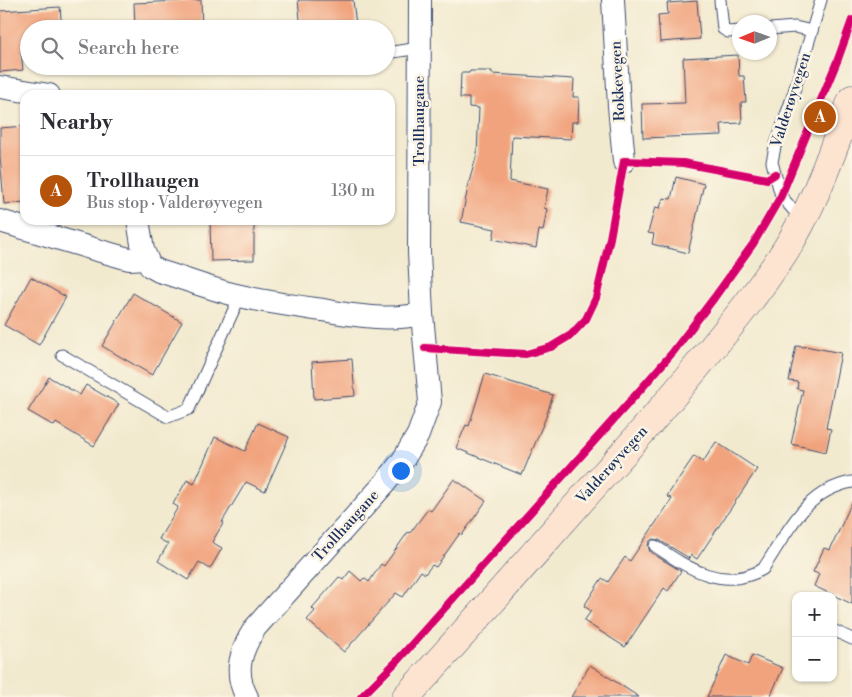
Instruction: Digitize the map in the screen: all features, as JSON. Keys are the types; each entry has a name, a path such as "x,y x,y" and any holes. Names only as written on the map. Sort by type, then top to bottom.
{"main road":[{"name":"Valderøyvegen","path":"406,697 686,381 748,304 783,254 802,220 825,172 852,100"}],"street":[{"name":"Trollhaugane","path":"247,697 240,676 240,659 245,644 255,628 385,484 403,460 418,435 430,402 422,314 419,252 420,0"},
{"name":"Rokkevegen","path":"614,0 619,106 624,161"},
{"path":"0,87 20,90"},
{"path":"0,222 129,259 146,258"},
{"path":"139,225 142,250 150,266 159,271 240,296 271,302 345,314 384,317 422,314"}],"lane":[{"path":"720,0 723,29 732,32"},
{"name":"Valderøyvegen","path":"802,220 781,196 772,162 820,0"},
{"name":"Valderøyvegen","path":"777,28 795,27 812,31"},
{"path":"395,52 420,48"},
{"path":"62,355 168,417 189,409 240,296"},
{"path":"655,546 678,562 707,575 723,579 743,577 756,573 763,569 795,519 808,504 826,490 852,482"},
{"path":"837,632 852,639"}],"building":[{"path":"201,0 202,20 135,20 134,3"},
{"path":"298,0 353,0 355,20 300,20"},
{"path":"697,1 700,39 660,42 658,15 668,14 667,3"},
{"path":"60,7 61,20 20,20 20,70 0,72 0,11"},
{"path":"732,55 732,60 738,60 739,76 744,76 746,102 741,102 742,123 721,124 722,135 643,138 642,104 685,103 683,58"},
{"path":"470,71 492,71 492,74 574,79 573,97 579,97 578,122 572,122 571,139 512,136 510,181 548,189 544,208 547,209 543,231 539,230 536,248 493,239 495,229 461,222 477,154 479,108 469,107 469,98 460,98 461,73 469,73"},
{"path":"20,126 20,202 4,204 0,128"},
{"path":"676,177 704,184 688,253 652,244 654,234 648,233 655,207 660,208 663,198 671,199"},
{"path":"210,225 254,225 254,260 211,261"},
{"path":"31,277 66,297 39,345 4,325"},
{"path":"133,293 182,322 152,375 102,346"},
{"path":"796,346 841,353 826,428 831,429 826,452 791,444 803,390 797,389 798,382 789,381"},
{"path":"352,359 355,396 314,399 312,362"},
{"path":"485,374 553,395 522,475 456,448 466,425 469,426"},
{"path":"49,377 80,395 86,385 119,404 94,446 56,423 54,426 28,411"},
{"path":"258,423 289,437 265,491 246,482 212,542 222,548 210,569 199,562 188,580 158,561 168,544 159,539 178,507 173,504 187,480 194,484 215,437 245,451"},
{"path":"716,442 757,469 697,559 691,555 689,558 659,540 652,539 649,542 650,552 681,571 668,591 664,588 625,647 584,621 591,611 584,606 602,578 608,582 625,557 630,561 672,499 667,496 694,456 703,462"},
{"path":"454,479 486,501 436,567 432,565 425,574 421,571 403,597 396,593 344,652 307,620 315,611 312,608 339,577 343,580 350,571 361,581 364,578 369,582 381,564 384,566 408,532 410,533 428,509 431,511"},
{"path":"852,502 852,604 837,597 837,592 827,592 814,586 819,574 813,572 824,548 830,550"},
{"path":"726,655 748,665 752,655 783,668 770,697 707,697"},
{"path":"590,665 639,697 571,697"}],"cycle path":[{"path":"361,697 396,662 641,389 673,352 714,298 753,244 781,196 838,59 852,20"},
{"path":"425,348 526,354 551,347 571,335 586,319 596,298 610,238 624,161 683,163 767,179 775,174"}],"place":[{"name":"Trollhaugen","path":"820,117"}]}
